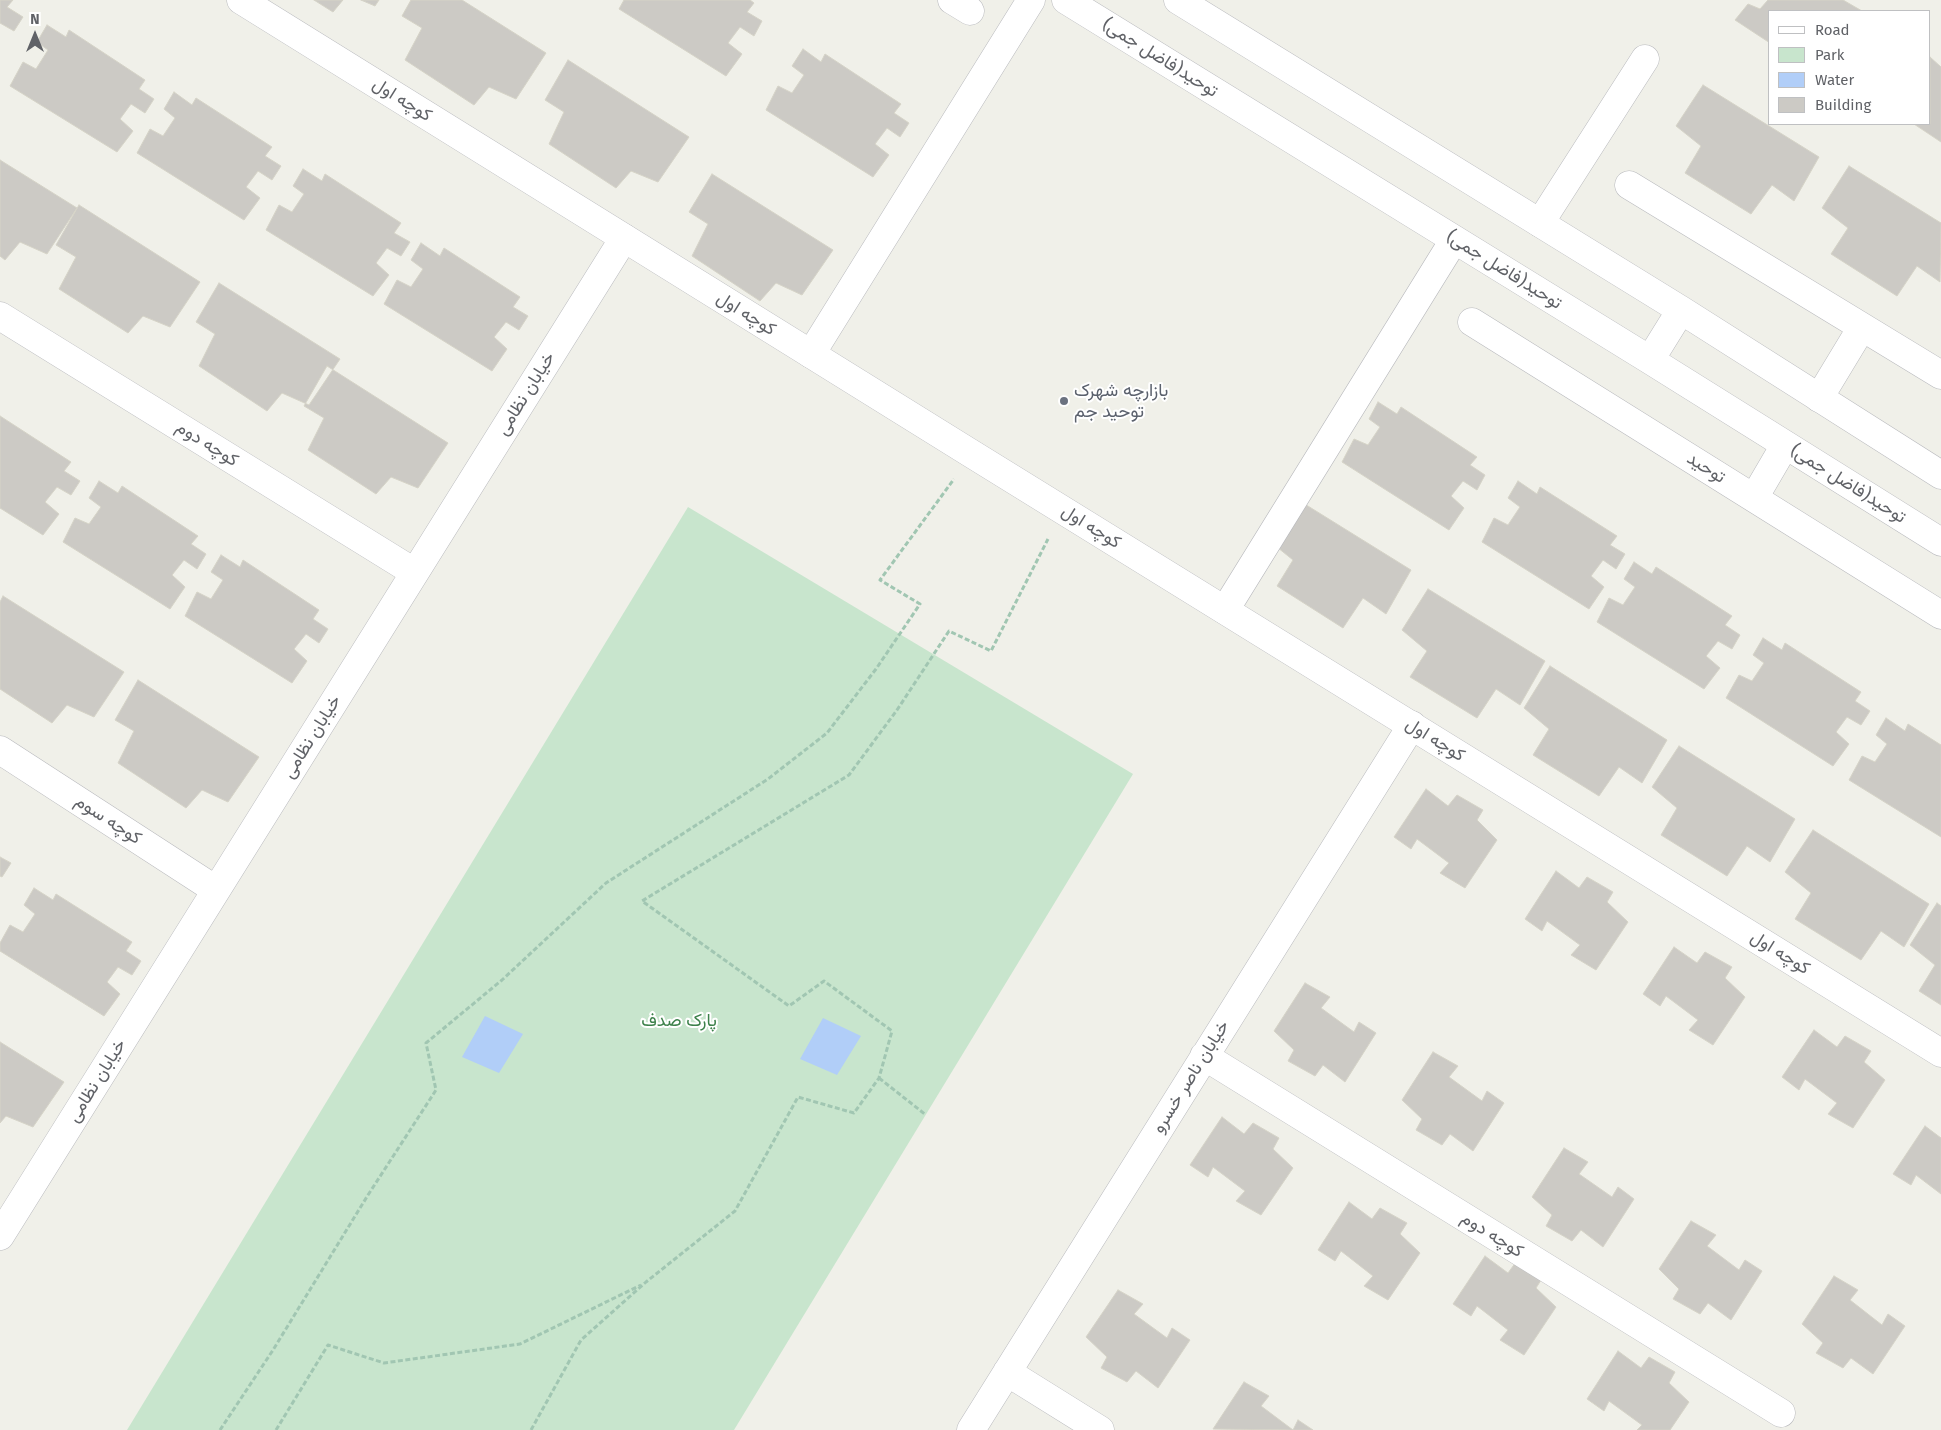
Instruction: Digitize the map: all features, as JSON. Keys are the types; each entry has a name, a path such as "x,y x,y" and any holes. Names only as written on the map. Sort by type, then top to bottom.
{"street":[{"name":"کوچه اول","path":"241,0 1941,1053"},
{"path":"811,354 1031,0"},
{"name":"توحید(فاضل جمی)","path":"1066,0 1941,542"},
{"path":"1178,0 1681,310 1941,474"},
{"path":"1540,223 1645,59"},
{"path":"1628,185 1941,375"},
{"name":"خیابان نظامی","path":"0,1236 9,1201 216,890 624,238"},
{"path":"1225,610 1454,240"},
{"path":"1650,360 1681,310"},
{"name":"کوچه دوم","path":"0,316 414,572"},
{"name":"توحید","path":"1472,322 1941,615"},
{"path":"1819,398 1862,327"},
{"path":"1754,498 1785,445"},
{"name":"خیابان ناصر خسرو","path":"971,1430 1412,726"},
{"name":"کوچه سوم","path":"0,750 216,890"},
{"name":"کوچه دوم","path":"1204,1056 1781,1413"},
{"path":"1007,1372 1100,1430"}],"path":[{"path":"220,1430 273,1350 368,1195 436,1090 426,1043 502,980 606,883 768,778 828,733 876,669 920,604 880,580 972,454"},
{"path":"531,1430 581,1340 646,1282 735,1211 798,1097 854,1113 879,1078 892,1032 824,981 789,1006 642,901 849,775 897,710 949,630 990,651 1063,510"},
{"path":"879,1078 926,1115"},
{"path":"276,1430 328,1345 384,1363 520,1344 646,1282"}],"green space":[{"name":"پارک صدف","path":"688,507 1133,774 734,1430 127,1430"}],"water":[{"path":"485,1016 523,1034 499,1073 462,1057"},
{"path":"823,1018 861,1036 837,1075 800,1059"}],"building":[{"path":"0,0 13,0 7,7 23,17 14,31 0,23"},
{"path":"314,0 343,0 333,12"},
{"path":"361,0 379,0 375,6"},
{"path":"411,0 462,0 546,53 516,99 489,87 474,105 405,60 422,28 402,16"},
{"path":"624,0 750,0 754,3 747,12 762,21 754,36 740,27 728,43 742,54 726,76 619,9"},
{"path":"1768,0 1843,0 1860,10 1768,10 1768,42 1735,20 1748,4 1760,9"},
{"path":"47,25 66,37 69,30 145,80 139,89 154,99 145,113 131,104 120,119 133,131 117,152 10,86 23,62 36,69 48,50 37,42"},
{"path":"803,49 821,62 825,54 901,104 894,113 909,123 900,137 887,128 875,144 889,155 873,177 766,110 778,86 792,93 804,75 792,66"},
{"path":"1931,58 1941,67 1941,142 1916,125 1931,125"},
{"path":"568,60 689,137 658,182 631,171 616,188 549,144 564,112 545,100"},
{"path":"1703,85 1819,157 1794,201 1772,185 1751,214 1685,173 1701,146 1676,126"},
{"path":"174,92 192,105 196,98 272,147 265,156 281,166 272,180 258,171 246,187 260,198 244,220 137,153 150,129 163,136 175,118 164,109"},
{"path":"0,160 77,208 47,254 20,242 5,260 0,256"},
{"path":"1849,166 1941,223 1940,282 1917,266 1897,296 1831,254 1848,228 1822,208"},
{"path":"303,169 322,181 325,174 401,223 394,233 410,242 401,256 387,248 376,263 389,275 373,296 266,230 279,205 292,212 304,194 293,186"},
{"path":"712,174 833,250 802,295 776,283 760,301 692,256 708,224 689,212"},
{"path":"79,205 200,282 170,327 143,316 128,333 59,289 76,257 56,245"},
{"path":"421,243 440,256 444,248 520,297 513,307 528,316 519,330 506,322 494,337 507,349 492,371 384,304 397,280 411,287 423,269 411,260"},
{"path":"219,283 340,359 309,405 282,393 267,411 199,366 215,334 196,322"},
{"path":"327,366 448,443 418,488 391,477 376,494 308,450 324,418 304,406"},
{"path":"1378,402 1397,414 1401,407 1477,457 1470,465 1485,475 1477,490 1463,481 1451,496 1464,508 1449,530 1342,462 1354,439 1368,445 1380,427 1369,419"},
{"path":"0,416 71,462 64,471 80,481 71,495 57,487 45,502 59,514 43,535 0,508"},
{"path":"99,481 118,493 122,486 198,536 191,544 206,554 197,569 184,560 172,575 185,587 170,609 63,542 75,518 89,524 101,507 89,498"},
{"path":"1518,481 1537,494 1540,487 1617,536 1610,545 1625,554 1616,569 1603,560 1591,576 1604,587 1589,609 1482,542 1494,518 1508,525 1520,507 1508,498"},
{"path":"1295,498 1411,570 1386,614 1363,598 1343,628 1277,586 1293,560 1267,539"},
{"path":"221,555 240,567 243,560 319,610 313,619 328,629 319,643 306,634 294,649 307,661 292,683 185,616 197,592 211,599 223,580 211,572"},
{"path":"1634,562 1652,574 1656,567 1732,616 1725,625 1740,635 1732,649 1718,641 1706,656 1720,668 1704,689 1597,622 1609,598 1623,605 1635,587 1624,579"},
{"path":"1428,589 1545,661 1520,705 1496,689 1477,718 1410,677 1427,651 1402,630"},
{"path":"3,596 124,672 94,717 67,705 52,723 0,689 0,602"},
{"path":"1763,638 1782,650 1785,643 1861,692 1855,701 1870,711 1861,725 1847,717 1836,732 1849,744 1833,766 1726,698 1739,675 1752,681 1764,663 1753,655"},
{"path":"1550,666 1667,740 1642,783 1619,767 1599,796 1533,755 1549,729 1524,708"},
{"path":"138,680 259,757 228,802 202,790 186,808 118,763 134,731 115,720"},
{"path":"1886,718 1905,731 1908,724 1941,745 1941,837 1849,780 1862,756 1875,762 1887,744 1876,735"},
{"path":"1679,746 1795,819 1770,862 1747,846 1727,876 1661,835 1677,808 1652,787"},
{"path":"1426,789 1448,806 1457,795 1483,810 1477,820 1497,840 1465,888 1440,873 1449,863 1417,839 1411,849 1394,837"},
{"path":"1813,830 1929,904 1904,947 1881,931 1861,960 1795,919 1811,893 1785,872"},
{"path":"0,857 11,863 2,877 0,876"},
{"path":"1556,871 1579,888 1587,877 1613,892 1607,902 1628,922 1596,970 1571,955 1580,945 1547,921 1542,931 1525,919"},
{"path":"34,888 53,900 56,894 132,942 126,951 141,961 132,975 118,967 107,982 120,994 104,1016 0,951 0,943 10,925 23,932 35,914 24,905"},
{"path":"1937,903 1941,906 1941,1005 1919,991 1935,965 1910,945"},
{"path":"1674,947 1697,963 1705,952 1732,967 1725,978 1745,997 1713,1045 1689,1030 1698,1020 1666,996 1660,1006 1643,994"},
{"path":"1305,983 1330,997 1321,1008 1354,1032 1359,1022 1376,1033 1345,1082 1323,1065 1315,1076 1288,1061 1294,1050 1274,1031"},
{"path":"1814,1030 1837,1047 1845,1036 1871,1051 1864,1062 1885,1080 1853,1128 1828,1114 1837,1103 1805,1079 1799,1090 1782,1077"},
{"path":"0,1042 64,1082 33,1127 6,1116 0,1123"},
{"path":"1433,1052 1458,1066 1449,1077 1482,1101 1487,1091 1504,1103 1473,1151 1450,1134 1442,1145 1416,1130 1422,1119 1402,1100"},
{"path":"1222,1117 1244,1134 1253,1123 1279,1138 1273,1149 1293,1168 1261,1215 1236,1201 1245,1191 1213,1167 1208,1177 1190,1165"},
{"path":"1925,1126 1941,1138 1941,1194 1916,1175 1911,1185 1893,1174"},
{"path":"1564,1148 1588,1162 1579,1174 1612,1197 1618,1187 1634,1199 1603,1247 1581,1230 1572,1241 1546,1226 1552,1215 1532,1197"},
{"path":"1349,1202 1372,1219 1380,1208 1407,1223 1400,1234 1420,1253 1388,1300 1364,1286 1373,1276 1341,1251 1335,1261 1318,1250"},
{"path":"1691,1221 1716,1235 1707,1246 1739,1270 1745,1260 1762,1271 1731,1320 1708,1303 1700,1314 1673,1299 1679,1289 1659,1269"},
{"path":"1485,1256 1508,1273 1516,1262 1543,1277 1536,1288 1556,1307 1524,1355 1500,1340 1508,1330 1477,1306 1471,1316 1453,1304"},
{"path":"1834,1276 1858,1290 1850,1300 1882,1325 1888,1314 1905,1326 1873,1374 1851,1358 1843,1368 1816,1353 1823,1343 1802,1324"},
{"path":"1118,1290 1143,1304 1134,1314 1167,1338 1172,1328 1190,1340 1158,1388 1136,1371 1127,1382 1101,1368 1107,1357 1086,1337"},
{"path":"1618,1351 1641,1368 1649,1357 1675,1372 1669,1383 1689,1402 1670,1430 1637,1430 1642,1425 1609,1401 1604,1411 1587,1399"},
{"path":"1244,1382 1269,1396 1261,1406 1293,1430 1213,1429"},
{"path":"1298,1420 1313,1430 1293,1430"}],"place":[{"name":"بازارچه شهرک توحید جم","path":"1064,401"}]}
